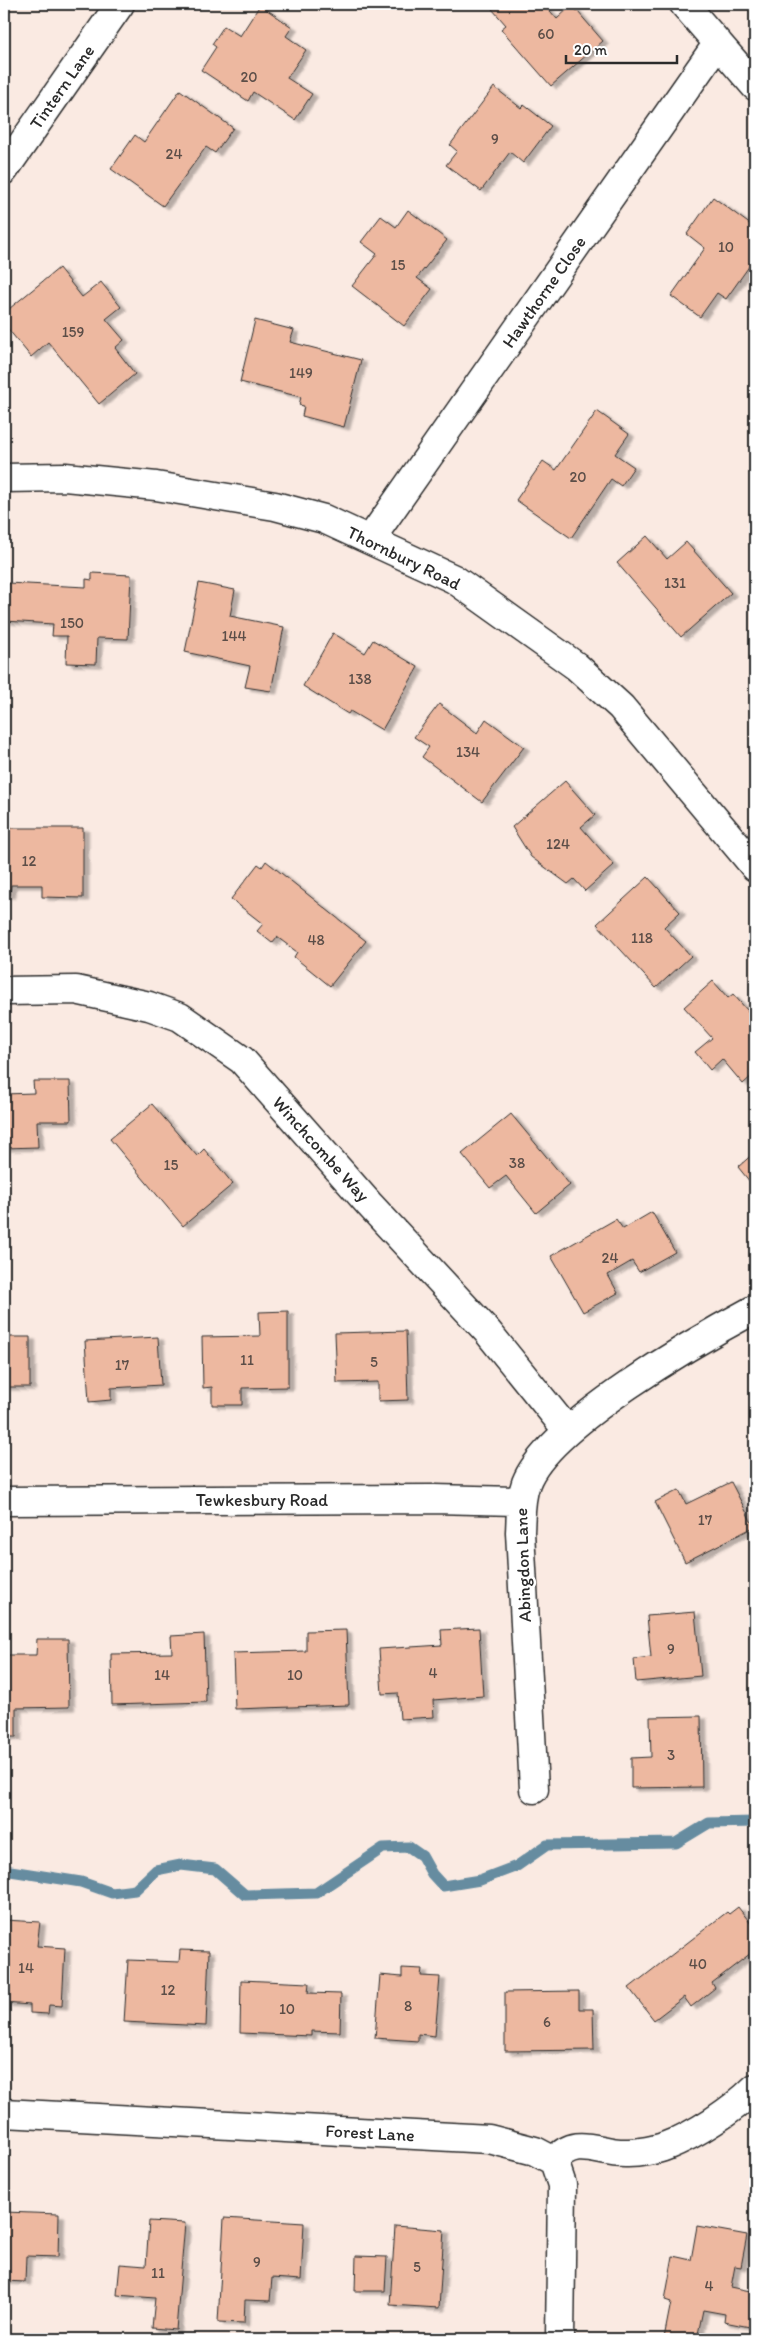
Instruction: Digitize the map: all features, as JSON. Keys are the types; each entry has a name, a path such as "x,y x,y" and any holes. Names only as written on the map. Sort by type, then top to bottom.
{"street":[{"name":"Tintern Lane","path":"4,170 120,4"},
{"path":"684,4 755,86"},
{"name":"Hawthorne Close","path":"370,540 718,43"},
{"name":"Thornbury Road","path":"4,478 65,477 156,486 275,506 324,519 454,579 576,666 621,707 755,867"},
{"name":"Winchcombe Way","path":"4,990 76,990 149,1006 180,1017 242,1060 369,1204 487,1331 567,1430"},
{"name":"Abingdon Lane","path":"534,1789 521,1501 526,1482 536,1466 567,1430 702,1338 755,1309"},
{"name":"Tewkesbury Road","path":"4,1501 414,1499 521,1501"},
{"path":"560,2339 562,2185 554,2161 563,2151 579,2146 627,2154 665,2147 706,2125 755,2088"},
{"name":"Forest Lane","path":"4,2113 489,2139 535,2151 554,2161"}],"building":[{"path":"499,4 544,4 557,19 572,5 603,41 551,86 501,29 506,25 492,9"},
{"path":"260,5 292,27 286,36 306,50 287,78 312,94 295,120 253,92 248,101 201,70 216,47 212,44 224,26 240,36"},
{"path":"494,87 521,108 524,105 551,126 523,163 510,152 481,191 446,165 457,151 450,145"},
{"path":"180,90 233,128 215,153 206,147 163,206 111,169 135,135 144,142"},
{"path":"713,197 755,228 755,258 726,299 717,293 700,317 671,296 705,248 687,234"},
{"path":"408,210 447,240 417,278 432,289 404,326 352,286 377,254 361,242 381,216 396,227"},
{"path":"59,268 82,297 101,282 121,307 106,319 124,340 115,348 135,374 99,404 48,342 31,357 4,324 4,313"},
{"path":"255,320 294,330 290,342 361,360 344,427 302,416 304,406 299,405 301,397 240,382"},
{"path":"597,411 629,434 615,454 634,467 621,486 611,479 571,538 516,500 543,461 556,470"},
{"path":"647,536 667,559 686,542 731,593 681,637 617,563"},
{"path":"92,573 131,575 128,639 97,638 96,664 66,663 67,636 52,636 53,624 5,621 7,583 86,587 86,579 92,580"},
{"path":"199,583 235,590 230,616 284,627 271,691 245,687 250,666 185,652"},
{"path":"333,633 365,653 373,640 418,667 382,730 350,711 348,714 303,686"},
{"path":"439,704 477,733 486,719 524,747 482,802 422,757 429,747 414,737"},
{"path":"565,781 595,815 581,827 614,865 585,891 574,879 568,884 531,857 512,827"},
{"path":"4,828 83,828 83,898 42,897 42,885 11,885 10,895 4,895"},
{"path":"266,861 366,941 330,986 294,957 297,952 277,937 272,943 257,931 263,924 231,899 258,864 262,867"},
{"path":"648,877 680,912 664,927 691,956 656,988 597,924"},
{"path":"713,981 728,998 733,994 755,1019 755,1073 743,1084 722,1059 710,1070 695,1052 712,1038 684,1007"},
{"path":"33,1081 70,1081 71,1121 37,1121 38,1147 4,1148 4,1094 34,1093"},
{"path":"152,1104 197,1156 204,1149 233,1184 183,1226 110,1139"},
{"path":"511,1114 570,1185 536,1213 506,1176 490,1188 462,1154"},
{"path":"755,1152 755,1188 738,1167"},
{"path":"652,1212 675,1252 639,1272 632,1261 608,1275 618,1293 583,1312 551,1256 616,1219 623,1229"},
{"path":"288,1311 288,1387 242,1388 242,1405 212,1405 212,1387 203,1388 202,1337 260,1336 259,1312"},
{"path":"406,1331 408,1400 378,1401 378,1382 337,1383 335,1333"},
{"path":"4,1337 30,1337 30,1387 4,1387"},
{"path":"158,1337 161,1385 111,1388 111,1400 89,1402 85,1341"},
{"path":"731,1482 754,1527 685,1562 655,1502 679,1490 686,1504"},
{"path":"695,1612 701,1676 636,1682 634,1659 651,1657 647,1616"},
{"path":"479,1628 483,1696 433,1700 434,1717 400,1719 398,1693 382,1694 379,1649 442,1645 441,1630"},
{"path":"346,1630 349,1705 235,1709 233,1653 306,1651 306,1631"},
{"path":"204,1634 206,1702 112,1705 111,1654 172,1653 171,1636"},
{"path":"37,1639 68,1639 69,1707 16,1708 16,1737 4,1737 4,1655 36,1655"},
{"path":"701,1716 702,1787 631,1788 631,1758 651,1757 650,1717"},
{"path":"738,1907 755,1929 755,1950 712,1983 715,1988 691,2007 684,1997 654,2020 629,1988 727,1912 729,1914"},
{"path":"4,1920 40,1922 37,1946 65,1948 62,2006 49,2005 48,2014 30,2013 30,2005 4,2003"},
{"path":"180,1950 209,1951 206,2026 124,2022 128,1960 179,1962"},
{"path":"402,1968 422,1969 421,1976 440,1977 435,2036 418,2034 418,2041 375,2038 380,1975 402,1977"},
{"path":"241,1980 309,1983 308,1993 341,1994 340,2032 311,2031 311,2036 240,2033"},
{"path":"579,1991 579,2009 593,2009 594,2050 505,2051 505,1992"},
{"path":"4,2212 59,2214 58,2257 26,2256 25,2282 4,2281"},
{"path":"224,2218 304,2223 301,2280 272,2278 270,2301 245,2300 244,2323 218,2322"},
{"path":"149,2221 185,2223 176,2330 152,2328 155,2298 117,2295 120,2264 146,2266"},
{"path":"395,2226 444,2230 439,2308 390,2305"},
{"path":"697,2226 747,2235 741,2267 735,2266 731,2287 755,2292 755,2328 724,2322 725,2314 703,2310 697,2339 664,2338 671,2302 665,2300 673,2256 691,2260"},
{"path":"356,2256 387,2257 385,2291 355,2291"}],"waterway":[{"path":"4,1870 81,1882 112,1893 135,1890 156,1870 181,1865 215,1869 245,1895 316,1893 383,1848 409,1847 422,1856 432,1874 443,1886 480,1880 517,1866 547,1845 676,1843 709,1823 755,1822"}]}
